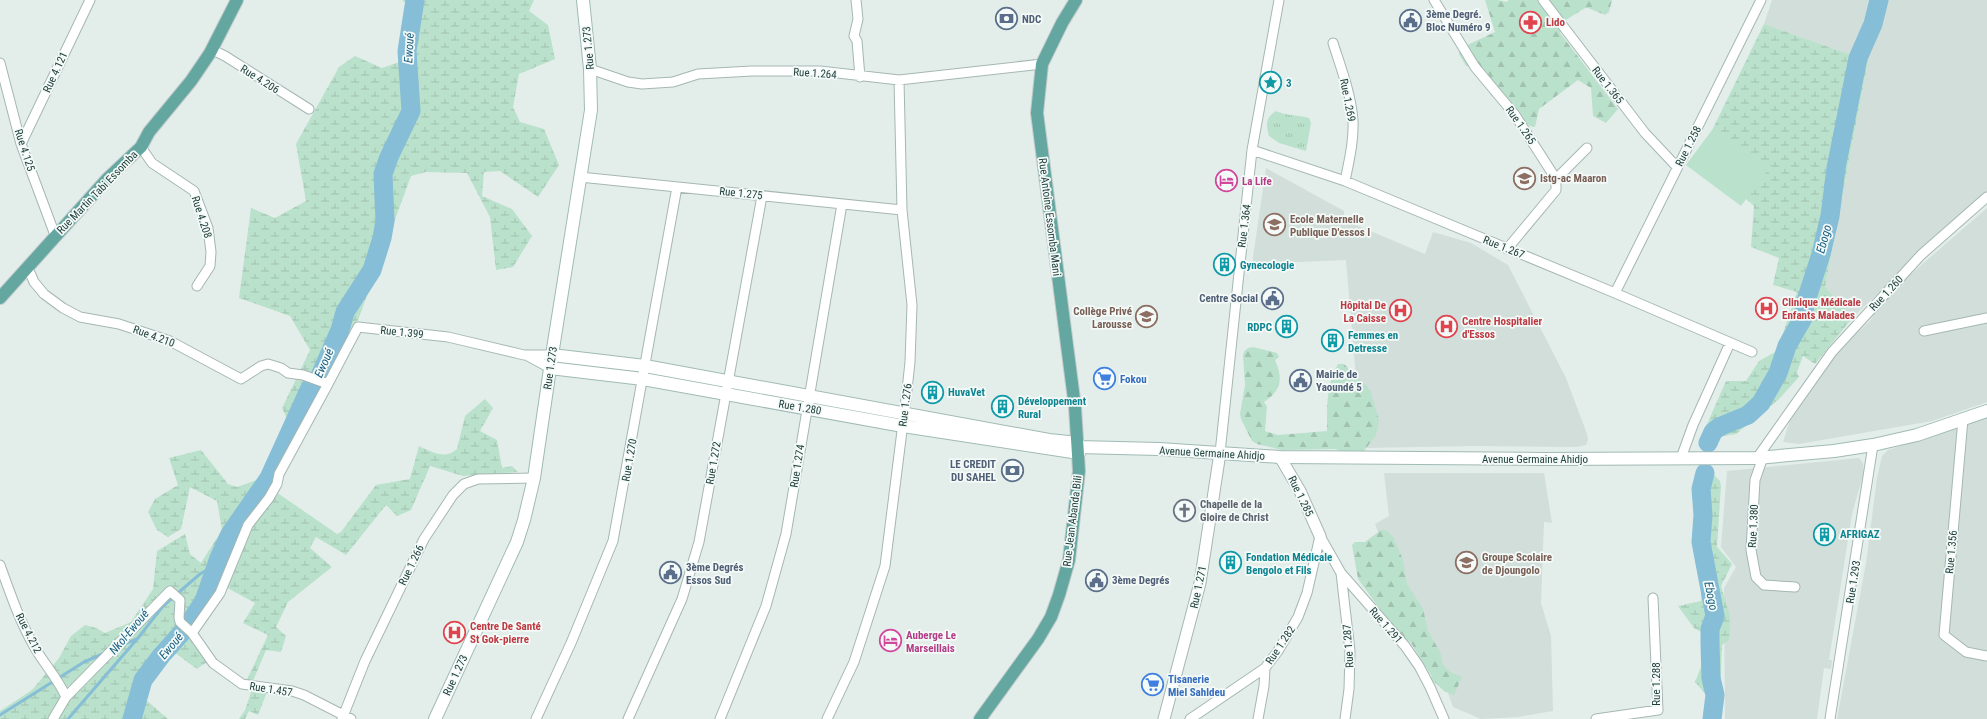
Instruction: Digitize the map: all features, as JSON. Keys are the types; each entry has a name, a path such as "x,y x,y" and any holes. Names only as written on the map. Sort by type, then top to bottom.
{"main road":[{"name":"Rue Martin Tabi Essomba","path":"0,298 28,268 55,235 108,178 141,147 149,132 191,81 210,53 238,0"},
{"name":"Rue 1.273","path":"435,719 517,542 534,478 590,110 590,69 583,0"},
{"name":"Rue Antoine Essomba Mani","path":"1076,0 1062,23 1042,64 1037,112 1078,447"},
{"name":"Rue 1.280","path":"552,355 645,366 904,412 1050,440 1078,447"},
{"name":"Rue 1.280","path":"550,368 643,379 902,426 1078,447"},
{"name":"Avenue Germaine Ahidjo","path":"1078,447 1280,457 1760,458 1834,451 1873,445 1917,435 1987,411"},
{"name":"Rue Jean Abanda Bili","path":"980,719 1038,639 1051,618 1060,595 1069,560 1077,497 1078,447"}],"street":[{"name":"Rue 4.121","path":"21,144 90,0"},
{"path":"856,0 858,19 854,36 857,41 860,77"},
{"name":"Rue 1.364","path":"1220,453 1252,150 1279,0"},
{"name":"Rue 1.265","path":"1434,0 1475,67 1515,115 1556,179"},
{"name":"Rue 1.365","path":"1543,0 1645,132 1677,167"},
{"name":"Rue 1.258","path":"1615,293 1677,167 1732,62 1761,0"},
{"name":"Rue 1.269","path":"1333,43 1346,87 1353,120 1352,153 1345,181"},
{"name":"Rue 4.206","path":"210,53 215,52 225,56 309,109"},
{"name":"Rue 4.125","path":"0,64 21,144 55,235"},
{"name":"Rue 1.264","path":"590,69 622,80 642,84 673,82 698,74 752,71 820,71 860,77 899,80 1042,64"},
{"name":"Rue 1.276","path":"826,719 854,662 885,566 910,362 912,305 908,251 902,210 899,80"},
{"name":"Rue 4.208","path":"141,147 152,163 194,191 201,214 208,228 211,252 210,266 197,286"},
{"path":"1507,249 1556,190 1556,179 1587,148"},
{"name":"Rue 1.267","path":"1252,150 1345,181 1615,293 1752,352"},
{"name":"Rue 1.275","path":"580,177 902,210"},
{"name":"Rue 1.270","path":"536,719 571,643 613,541 677,187"},
{"name":"Rue 1.272","path":"628,719 682,599 699,542 762,196"},
{"name":"Rue 1.260","path":"1760,458 1832,352 1921,255 1987,197"},
{"name":"Rue 1.274","path":"720,719 766,606 786,534 806,408 842,204"},
{"name":"Rue 4.210","path":"28,268 34,282 44,294 80,317 120,324 170,341 241,379 261,366 268,364 281,368 288,373 303,375 326,383"},
{"path":"1924,330 1987,318"},
{"name":"Rue 1.399","path":"326,383 358,327 448,337 524,354 552,355"},
{"path":"1681,458 1693,425 1730,343"},
{"name":"Rue 1.280","path":"524,354 550,368"},
{"path":"192,633 220,593 248,525 269,498 277,484 279,474 326,383"},
{"name":"Rue 1.356","path":"1963,419 1944,635 1966,652 1987,656"},
{"name":"Rue 1.293","path":"1830,719 1873,445"},
{"name":"Rue 1.271","path":"1164,719 1200,583 1220,453"},
{"name":"Rue 1.285","path":"1280,457 1300,491 1320,536"},
{"name":"Rue 1.380","path":"1760,458 1756,480 1751,550 1756,577 1764,585 1794,587"},
{"name":"Rue 1.266","path":"346,718 365,661 424,539 453,495 464,484 478,479 534,478"},
{"name":"Rue 1.291","path":"1320,536 1341,573 1405,646 1416,661 1430,687 1444,719"},
{"name":"Rue 1.282","path":"1190,719 1265,668 1278,651 1298,617 1315,562 1320,536"},
{"name":"Rue 4.212","path":"0,565 20,616 35,648 61,685 66,697"},
{"name":"Rue 1.287","path":"1341,573 1350,650 1345,719"},
{"name":"Rue 1.457","path":"66,697 170,591 180,600 180,622 192,633 213,663 242,684 292,691 304,695 346,718"},
{"name":"Rue 1.288","path":"1596,719 1658,710 1653,598"},
{"path":"1258,719 1264,686 1265,668"},
{"path":"53,719 66,697"}],"shaded area":[{"path":"1772,0 1987,0 1987,194 1943,232 1853,317 1825,287 1868,61 1764,24"},
{"name":"Centre Hospitalier d'Essos","path":"1266,168 1344,211 1344,220 1425,254 1433,232 1471,243 1508,265 1566,378 1587,434 1588,440 1586,445 1576,447 1475,446 1362,448 1346,260 1252,264"},
{"path":"1987,208 1987,402 1932,421 1799,444 1783,442 1790,420 1788,419 1844,344 1869,322 1883,301 1911,274"},
{"path":"1987,419 1987,719 1837,719 1866,563 1877,478 1882,456 1888,450"},
{"path":"1859,458 1863,463 1864,472 1852,514 1829,660 1832,660 1831,669 1824,668 1817,719 1725,719 1724,588 1736,567 1721,547 1727,471"},
{"name":"Groupe Scolaire de Djoungolo","path":"1384,473 1544,473 1552,523 1544,522 1541,603 1551,636 1553,711 1519,717 1481,719 1453,707 1444,682 1411,617 1375,524 1389,516"}],"green space":[{"path":"402,0 534,0 529,11 548,25 555,59 519,74 513,107 520,122 544,129 559,165 538,197 500,171 484,172 482,196 512,209 532,236 513,267 496,270 490,217 467,173 426,172 411,176 358,320 349,331 348,338 275,474 276,492 337,534 341,532 376,485 410,479 419,446 438,454 448,454 457,449 465,416 485,399 493,408 480,431 497,440 502,468 512,466 518,472 463,476 430,466 411,510 397,516 386,505 346,555 316,537 310,548 332,567 288,602 276,627 286,636 281,652 266,650 253,681 267,692 258,715 249,711 245,719 239,719 245,710 252,689 244,686 268,635 243,623 255,603 222,585 187,634 207,662 197,669 174,652 150,684 145,699 168,719 0,719 0,711 32,690 59,658 71,636 85,625 96,628 105,633 131,622 153,589 157,551 185,534 190,554 201,563 222,530 217,501 190,487 181,529 168,537 157,530 148,512 155,499 178,485 169,458 201,450 228,484 237,487 265,477 289,423 282,408 310,350 290,316 239,298 251,208 275,218 306,201 296,144 339,67 355,56 382,68 402,61 410,6"},
{"path":"1485,0 1498,0 1506,2 1509,0 1612,0 1609,12 1605,15 1585,8 1566,20 1560,33 1618,109 1606,123 1593,116 1591,88 1578,80 1539,109 1535,127 1530,126 1491,95 1480,69 1466,66 1459,54 1459,49 1495,32"},
{"path":"1764,24 1868,61 1825,287 1853,317 1815,364 1803,356 1797,372 1799,377 1778,400 1736,434 1700,440 1726,381 1746,381 1759,361 1777,351 1797,292 1773,285 1779,258 1751,247 1754,206 1699,157"},
{"path":"1276,111 1284,114 1309,118 1311,123 1306,151 1279,143 1269,136 1267,122 1270,116"},
{"path":"1712,130 1767,171 1741,206 1686,165"},
{"path":"1253,347 1277,353 1279,357 1275,360 1278,366 1280,378 1278,388 1264,402 1267,406 1265,431 1278,435 1327,431 1327,405 1329,388 1334,371 1338,364 1344,364 1370,390 1379,420 1376,435 1361,455 1349,454 1335,449 1282,450 1257,444 1252,441 1240,414 1245,385 1243,355 1246,349"},
{"path":"1713,474 1720,481 1721,486 1717,547 1732,564 1721,586 1730,616 1729,640 1722,645 1719,719 1707,719 1710,699 1695,682 1706,654 1701,632 1694,628 1678,606 1701,601 1701,535 1696,500"},
{"path":"1381,530 1386,530 1393,537 1403,560 1407,584 1423,609 1428,631 1440,652 1443,665 1450,672 1462,677 1454,695 1444,691 1430,678 1432,677 1411,643 1396,631 1358,579 1352,545 1355,542 1365,542"}],"waterway":[{"name":"Ewoué","path":"132,719 143,680 161,656 186,628 204,601 219,558 230,534 269,478 310,388 319,378 340,330 345,312 372,270 382,238 385,221 383,174 389,157 411,111 407,51 415,0"},
{"name":"Ebogo","path":"1708,443 1713,432 1719,427 1748,415 1761,403 1778,373 1787,346 1803,318 1805,304 1821,254 1830,216 1836,168 1858,58 1873,24 1879,0"},
{"name":"Ebogo","path":"1705,473 1701,489 1703,515 1701,542 1715,616 1710,629 1711,678 1715,695 1712,719"},
{"name":"Nkol-Ewoué","path":"68,719 138,638 163,606 200,574 207,570 215,569"},
{"path":"121,646 136,639"},
{"path":"0,715 84,662 105,653"}],"place":[{"name":"NDC","path":"1007,19"},
{"name":"3ème Degré. Bloc Numéro 9","path":"1411,20"},
{"name":"Lido","path":"1531,22"},
{"name":"3","path":"1271,83"},
{"name":"Istg-ac Maaron","path":"1524,178"},
{"name":"La Life","path":"1226,181"},
{"name":"Ecole Maternelle Publique D'essos I","path":"1274,225"},
{"name":"Gynecologie","path":"1225,265"},
{"name":"Centre Social","path":"1273,298"},
{"name":"Clinique Médicale Enfants Malades","path":"1766,308"},
{"name":"Hôpital De La Caisse","path":"1401,311"},
{"name":"Collège Privé Larousse","path":"1147,317"},
{"name":"RDPC","path":"1287,327"},
{"name":"Centre Hospitalier d'Essos","path":"1446,327"},
{"name":"Femmes en Detresse","path":"1332,341"},
{"name":"Fokou","path":"1105,379"},
{"name":"Mairie de Yaoundé 5","path":"1301,380"},
{"name":"HuvaVet","path":"933,392"},
{"name":"Développement Rural","path":"1002,407"},
{"name":"LE CREDIT DU SAHEL","path":"1012,470"},
{"name":"Chapelle de la Gloire de Christ","path":"1185,510"},
{"name":"AFRIGAZ","path":"1825,534"},
{"name":"Fondation Médicale Bengolo et Fils","path":"1231,563"},
{"name":"Groupe Scolaire de Djoungolo","path":"1466,563"},
{"name":"3ème Degrés Essos Sud","path":"670,573"},
{"name":"3ème Degrés","path":"1096,580"},
{"name":"Centre De Santé St Gok-pierre","path":"455,632"},
{"name":"Auberge Le Marseillais","path":"891,641"},
{"name":"Tisanerie Miel Sahldeu","path":"1152,685"}]}
